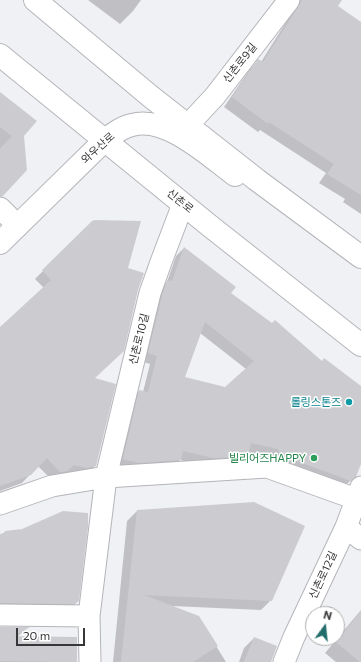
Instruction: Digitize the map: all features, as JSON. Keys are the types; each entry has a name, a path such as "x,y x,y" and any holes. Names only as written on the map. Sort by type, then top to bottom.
{"main road":[{"path":"35,0 150,96 257,180 361,257"},
{"name":"신촌로","path":"0,55 183,204 361,344"},
{"name":"와우산로","path":"0,243 105,140 119,130 132,124 149,124 163,127 177,133 234,175 246,179 257,180"}],"street":[{"name":"신촌로9길","path":"188,125 215,96 289,0"},
{"name":"신촌로10길","path":"90,662 90,616 106,477 150,293 183,204"},
{"path":"0,208 18,226"},
{"path":"0,504 52,486 106,477 267,467 358,493"},
{"name":"신촌로12길","path":"284,662 294,637 353,533 358,493"},
{"path":"0,615 90,616"}],"building":[{"path":"302,0 342,0 338,6 361,22 361,195 327,174 334,164 269,122 268,124 232,97 258,59 263,62"},
{"path":"0,92 37,121 24,136 27,170 3,196 0,196 0,149 12,136 0,127"},
{"path":"92,221 141,221 128,268 144,273 138,290 124,351 95,378 116,384 96,466 87,468 74,465 67,471 60,472 47,458 31,475 0,486 0,327 51,280 42,270"},
{"path":"184,247 236,287 231,293 272,323 275,320 322,361 324,358 361,386 361,464 356,477 351,481 281,455 278,449 251,443 248,455 238,452 237,457 213,458 183,451 181,460 139,463 123,459 139,390 148,392 157,356 148,353 167,280 172,281","holes":["205,322 254,361 225,387 185,377"]},
{"path":"254,502 305,526 272,601 144,595 199,616 218,646 193,662 121,662 137,510"},
{"path":"63,511 88,513 88,527 79,601 74,604 0,603 0,534 5,533 5,531 22,529"},
{"path":"361,611 361,662 341,646 345,646 345,631"},
{"path":"0,627 30,627 14,636 77,637 77,662 0,661"},
{"path":"254,637 277,646 271,662 244,662"}],"place":[{"name":"롤링스톤즈","path":"349,402"},
{"name":"빌리어즈HAPPY","path":"314,458"}]}
